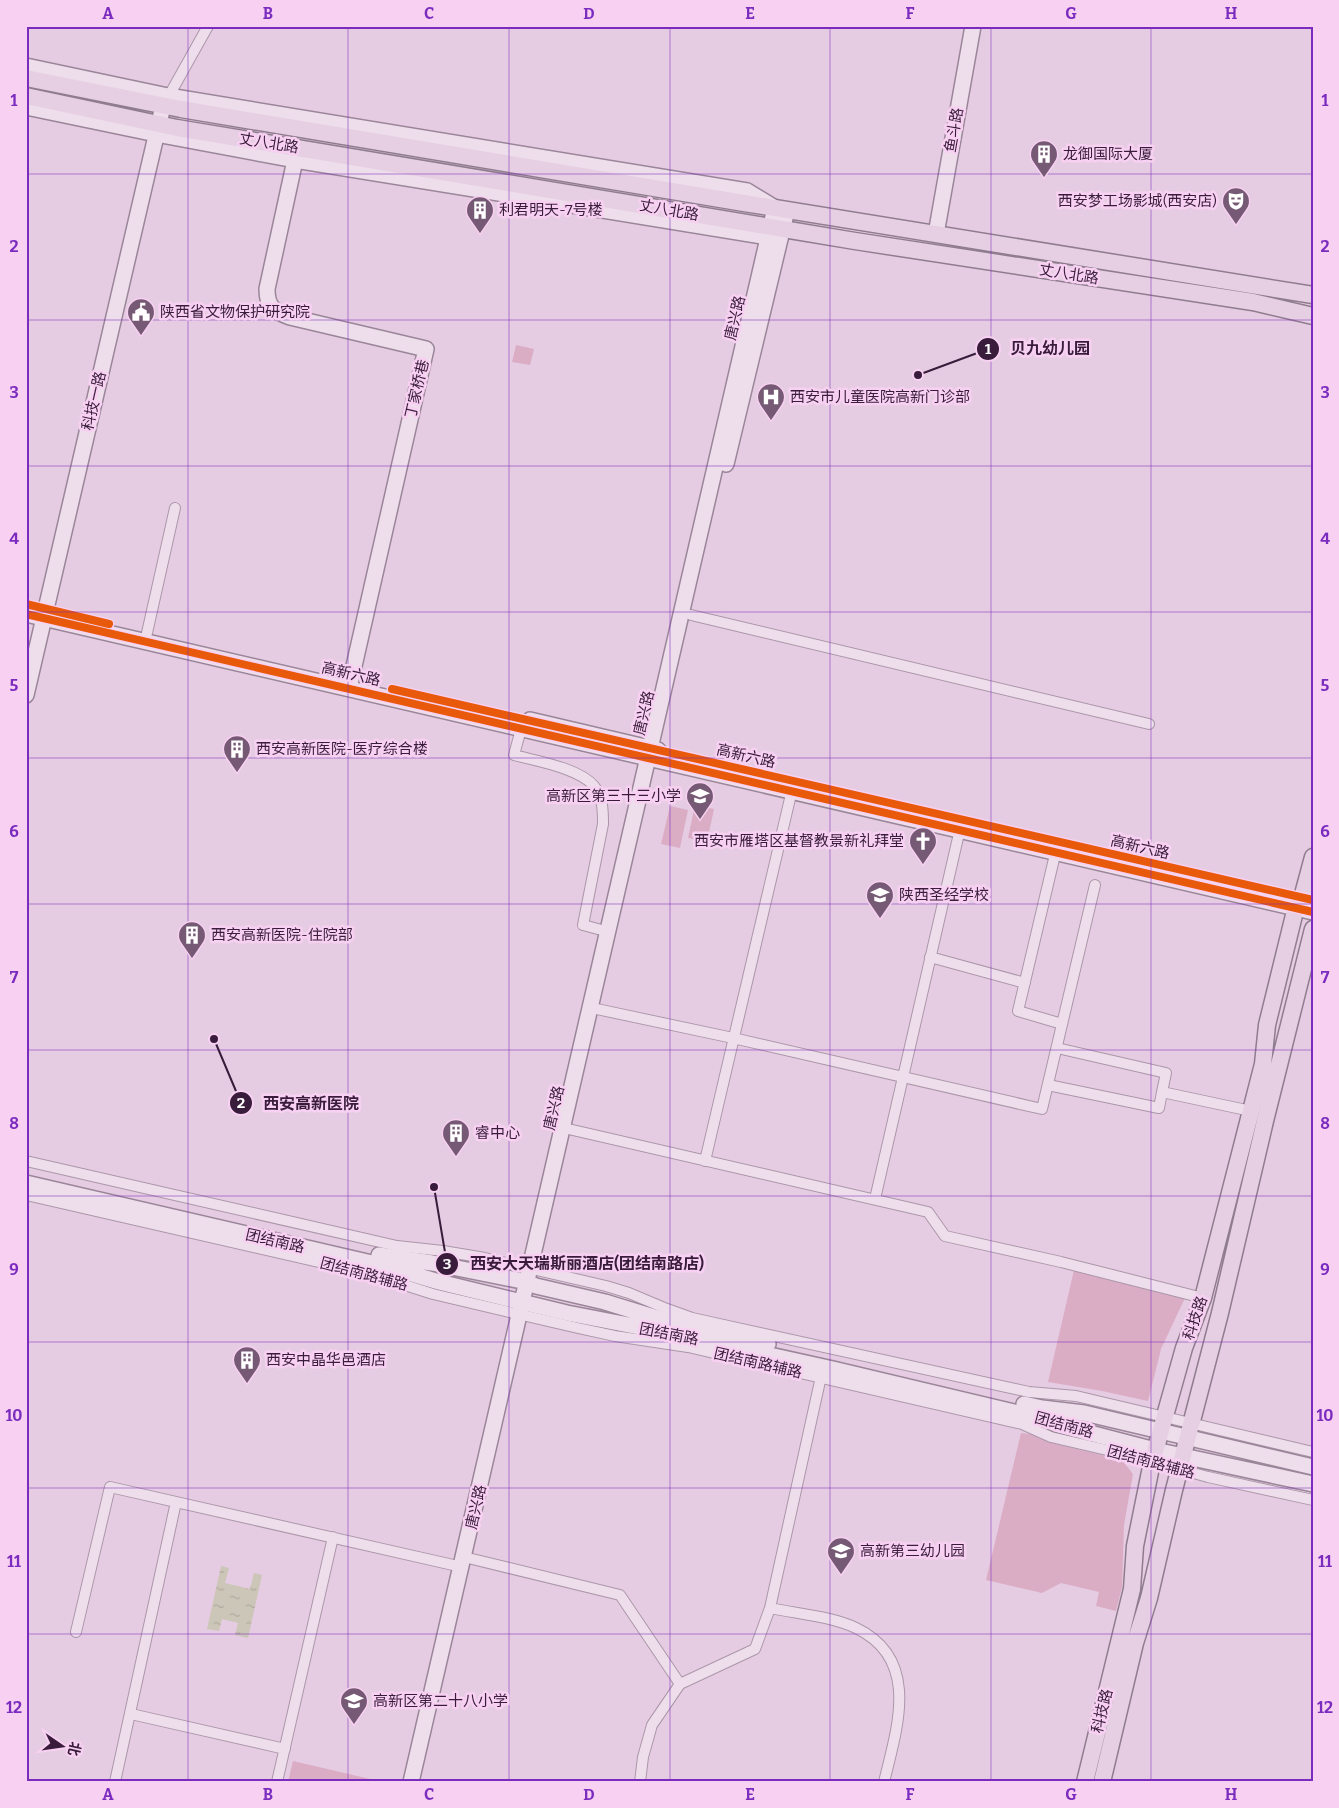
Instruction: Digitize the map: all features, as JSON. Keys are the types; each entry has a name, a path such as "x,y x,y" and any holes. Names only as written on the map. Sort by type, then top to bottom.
{"main road":[{"name":"丈八北路","path":"26,78 781,209 1313,295"},
{"name":"丈八北路","path":"26,96 157,129 296,154 774,231 1253,302 1313,316"},
{"name":"科技路","path":"1085,1782 1132,1589 1135,1546 1162,1423 1184,1348 1202,1298 1263,1064 1267,1025 1303,902 1313,857"},
{"name":"科技路","path":"1102,1782 1313,929"}],"street":[{"path":"26,66 165,101 208,26"},
{"name":"鱼斗路","path":"936,234 973,26"},
{"name":"科技一路","path":"26,695 165,101"},
{"path":"26,107 157,129"},
{"name":"丁家桥巷","path":"296,154 267,289 267,300 270,307 290,317 426,350 350,684"},
{"name":"唐兴路","path":"411,1782 526,1310 774,231 781,209"},
{"name":"唐兴路","path":"596,1009 609,932 653,754 691,615 774,231"},
{"path":"147,633 174,508"},
{"name":"高新六路","path":"26,604 45,613 1303,902 1313,912"},
{"name":"高新六路","path":"26,614 45,613 147,633 521,729 653,754 792,790 960,829 1057,847"},
{"path":"691,615 1149,724"},
{"path":"521,729 514,755 580,775 594,786 599,796 603,808 603,824 583,925 609,932"},
{"path":"705,1160 792,790"},
{"path":"874,1199 960,829"},
{"path":"1057,847 1018,1011 1062,1024"},
{"path":"596,1009 733,1038 1042,1109 1095,885"},
{"path":"930,957 1025,983"},
{"path":"1048,1085 1159,1108 1166,1073 1057,1048"},
{"path":"1162,1092 1251,1111"},
{"path":"568,1129 928,1212 944,1236 1061,1262 1202,1298"},
{"path":"26,1161 397,1246 443,1250 533,1277"},
{"name":"团结南路","path":"26,1173 394,1258 533,1277 657,1318 1042,1408 1162,1423 1313,1468"},
{"name":"团结南路","path":"26,1183 389,1267 526,1310 1039,1418 1154,1456 1182,1463 1313,1484"},
{"name":"团结南路辅路","path":"26,1195 367,1273 433,1294 526,1310"},
{"path":"640,1782 643,1757 652,1725 680,1684 755,1649 770,1608 821,1372"},
{"path":"1190,1430 1313,1452"},
{"name":"团结南路辅路","path":"1182,1463 1313,1500"},
{"path":"76,1632 110,1487 333,1537 466,1561 620,1595 680,1684"},
{"path":"115,1782 176,1502"},
{"path":"277,1782 333,1537"},
{"name":"唐兴路","path":"422,1782 466,1561"},
{"path":"770,1608 825,1619 856,1628 882,1646 890,1657 897,1677 900,1698 898,1726 884,1782"},
{"path":"130,1714 285,1749"}],"shaded area":[{"path":"516,345 534,349 530,365 512,362"},
{"path":"695,805 714,809 707,842 688,838"},
{"path":"670,806 688,810 680,848 661,844"},
{"path":"1074,1270 1185,1298 1161,1349 1148,1401 1048,1382"},
{"path":"1021,1433 1030,1434 1048,1442 1122,1460 1133,1474 1124,1525 1122,1587 1116,1611 1096,1606 1099,1592 1061,1583 1042,1593 986,1580"},
{"path":"293,1761 383,1782 288,1782"}],"water":[{"path":"221,1566 229,1568 225,1583 250,1589 254,1573 262,1575 248,1638 235,1635 238,1623 222,1619 219,1631 207,1629"}],"cycle path":[{"path":"26,604 109,624"},
{"path":"26,614 1313,912"},
{"path":"392,689 1313,900"}],"place":[{"name":"龙御国际大厦","path":"1044,178"},
{"name":"西安梦工场影城(西安店)","path":"1236,225"},
{"name":"利君明天-7号楼","path":"480,234"},
{"name":"陕西省文物保护研究院","path":"141,336"},
{"name":"贝九幼儿园","path":"918,375"},
{"name":"西安市儿童医院高新门诊部","path":"771,421"},
{"name":"西安高新医院-医疗综合楼","path":"237,773"},
{"name":"高新区第三十三小学","path":"700,820"},
{"name":"西安市雁塔区基督教景新礼拜堂","path":"923,865"},
{"name":"陕西圣经学校","path":"880,919"},
{"name":"西安高新医院-住院部","path":"192,959"},
{"name":"西安高新医院","path":"214,1039"},
{"name":"睿中心","path":"456,1157"},
{"name":"西安大天瑞斯丽酒店(团结南路店)","path":"434,1187"},
{"name":"西安中晶华邑酒店","path":"247,1384"},
{"name":"高新第三幼儿园","path":"841,1575"},
{"name":"高新区第二十八小学","path":"354,1725"}]}
